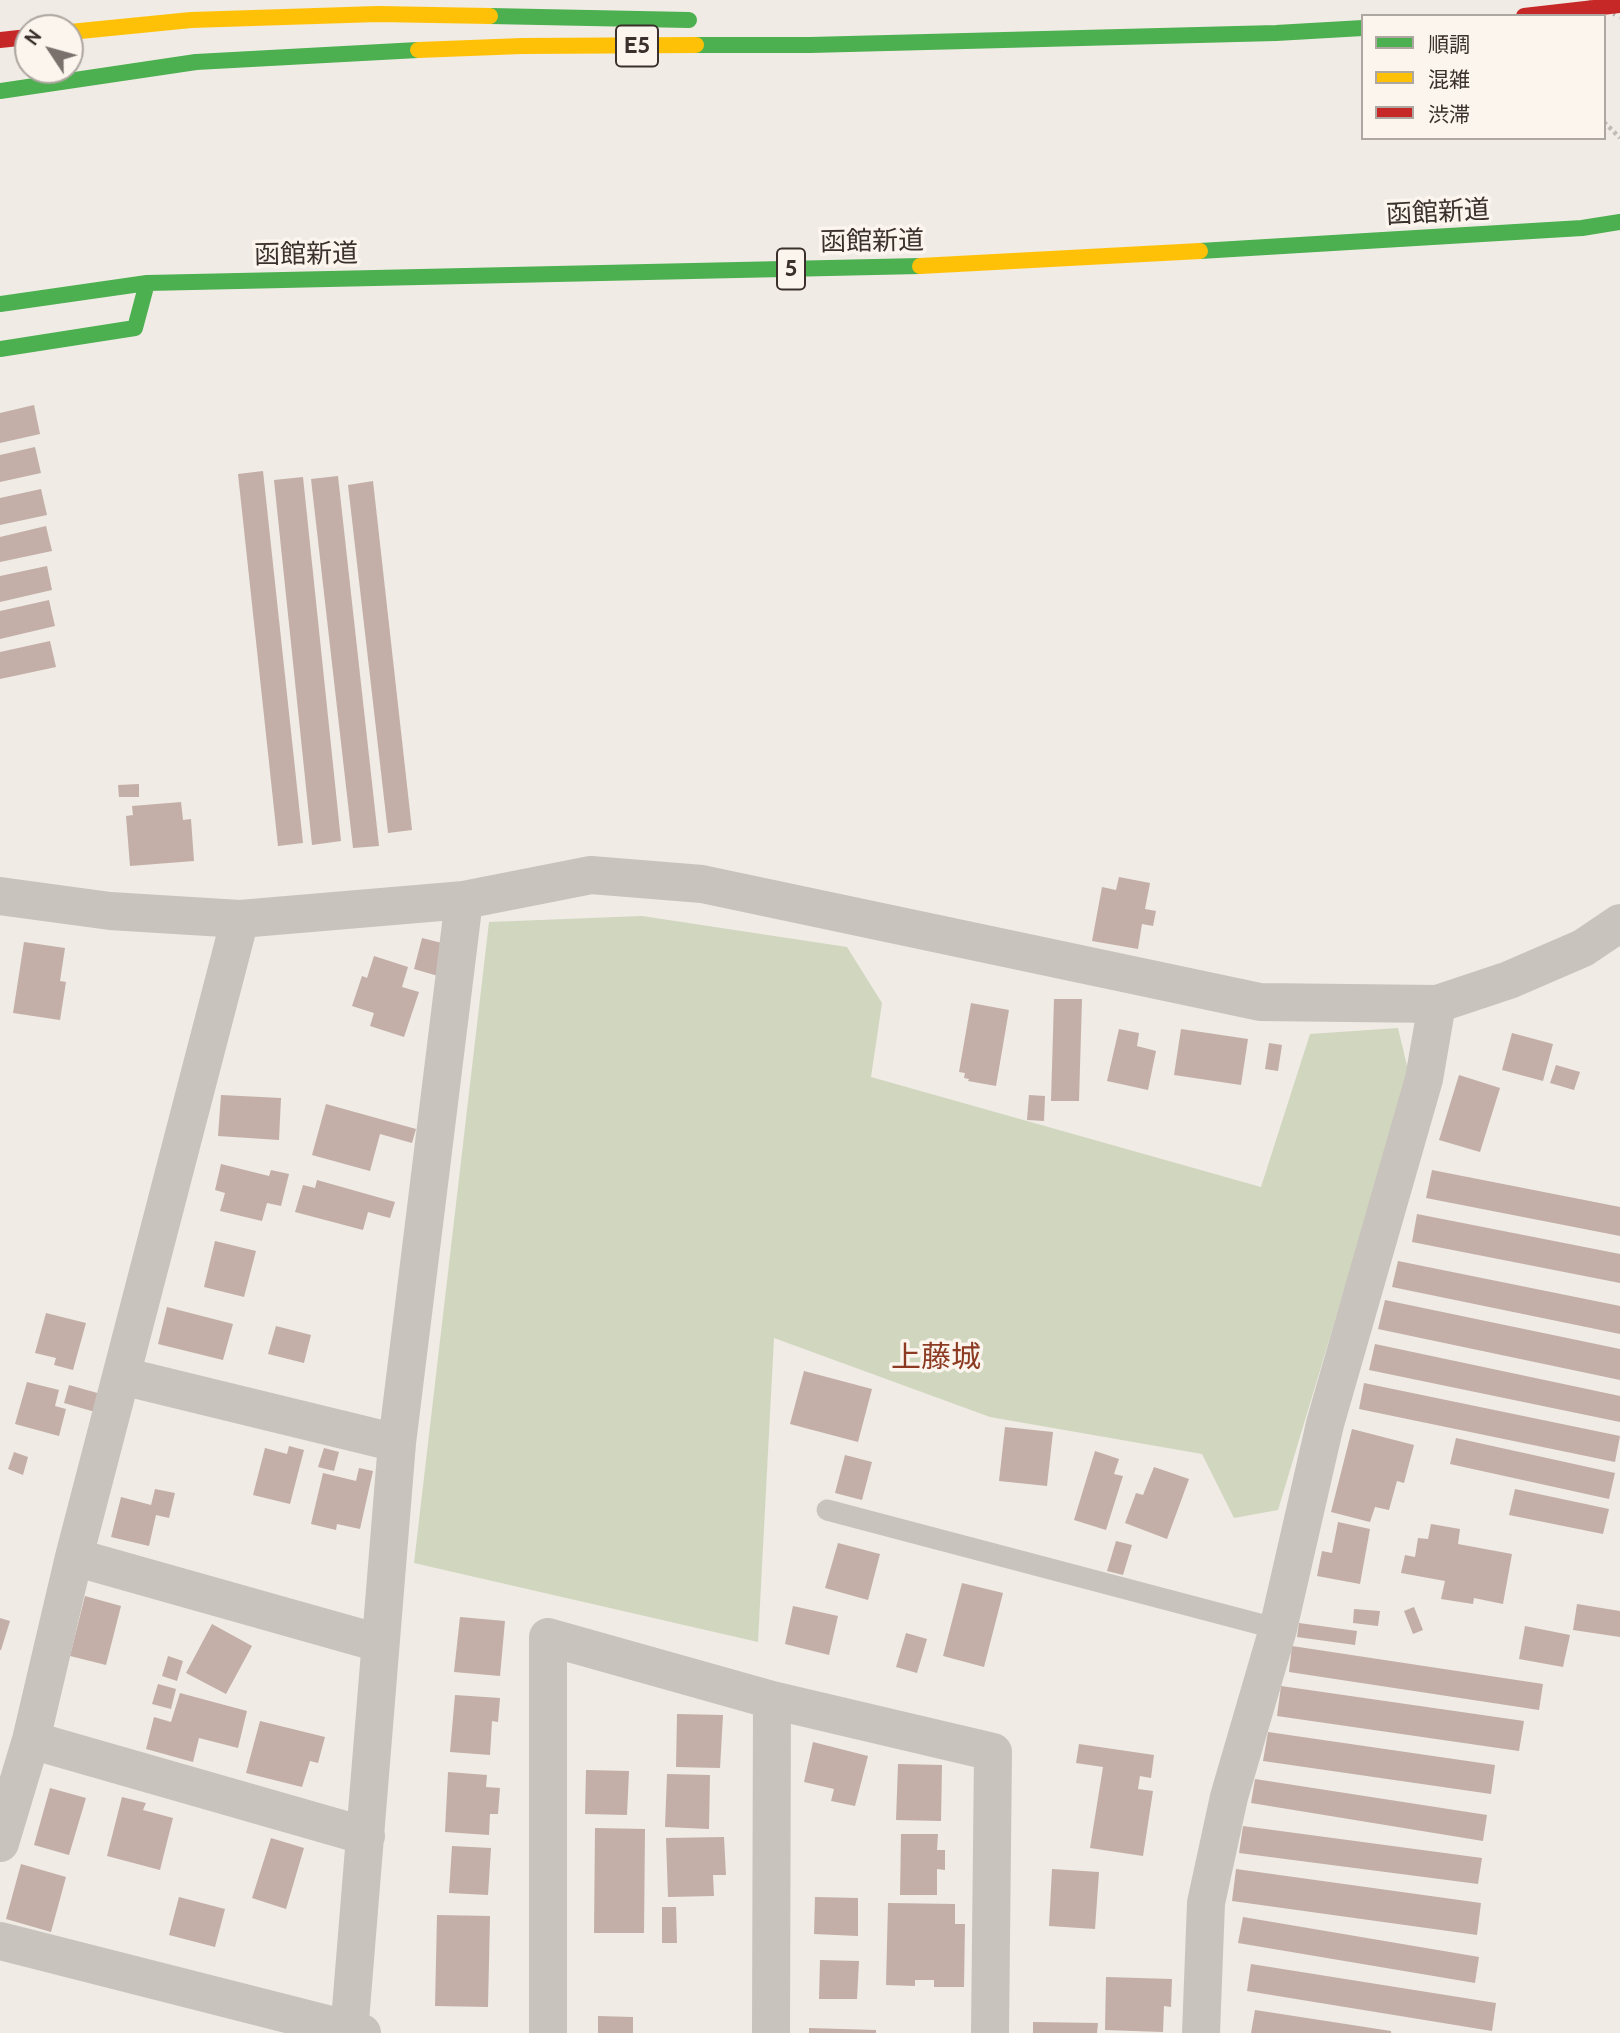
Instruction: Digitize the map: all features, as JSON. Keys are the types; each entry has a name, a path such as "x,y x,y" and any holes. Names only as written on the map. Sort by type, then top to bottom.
{"highway":[{"path":"1541,14 1620,5"},
{"name":"E5","path":"84,31 191,20 378,14 702,20"},
{"name":"E5","path":"935,26 1276,33"},
{"name":"E5","path":"0,91 196,62 377,51 522,46 810,45 1276,33 1361,28"},
{"name":"函館新道","path":"0,304 147,283 975,265 1582,228 1620,222"},
{"path":"0,349 135,328 147,283"}],"street":[{"path":"0,896 110,911 240,919 464,900 591,875 702,884 1260,1003 1437,1004 1509,980 1583,948 1620,923"},
{"path":"0,1941 353,2032 379,1643 397,1443 464,900"},
{"path":"0,1843 31,1740 74,1557 240,919"},
{"path":"1201,2033 1206,1903 1228,1797 1278,1629 1325,1424 1424,1079 1437,1004"},
{"path":"122,1376 397,1443"},
{"path":"74,1557 379,1643"},
{"path":"548,2033 548,1637 772,1700 993,1752 990,2033"},
{"path":"771,2033 772,1700"},
{"path":"31,1740 366,1836"}],"lane":[{"path":"827,1510 1278,1629"}],"path":[{"path":"1606,124 1620,138"}],"green space":[{"path":"642,916 847,947 882,1003 871,1077 1261,1187 1310,1034 1398,1028 1409,1074 1278,1510 1234,1518 1202,1454 990,1417 774,1338 758,1642 414,1563 489,922"}],"building":[{"path":"34,405 40,434 0,443 0,413"},
{"path":"35,447 41,473 0,482 0,455"},
{"path":"263,471 303,843 278,846 238,474"},
{"path":"338,476 379,846 353,848 311,479"},
{"path":"303,477 341,841 312,845 274,480"},
{"path":"373,481 412,830 388,833 348,485"},
{"path":"41,489 47,515 0,525 0,498"},
{"path":"46,526 52,551 0,562 0,537"},
{"path":"47,566 52,590 0,602 0,576"},
{"path":"49,600 55,626 0,639 0,611"},
{"path":"50,641 56,667 0,679 0,652"},
{"path":"139,784 139,797 119,797 118,785"},
{"path":"181,802 183,820 191,819 194,861 130,866 126,816 133,815 132,806"},
{"path":"1119,877 1150,883 1145,909 1156,911 1153,926 1142,924 1138,949 1092,941 1102,887 1116,890"},
{"path":"422,938 446,944 438,976 414,969"},
{"path":"24,942 65,948 60,981 66,982 60,1020 13,1013"},
{"path":"374,956 408,967 402,987 419,992 404,1037 370,1026 374,1013 352,1006 362,976 367,978"},
{"path":"1054,999 1082,999 1079,1101 1051,1101"},
{"path":"971,1003 1009,1010 996,1086 968,1081 969,1079 964,1078 965,1073 959,1072"},
{"path":"1119,1029 1139,1033 1137,1046 1156,1051 1148,1090 1107,1081"},
{"path":"1181,1029 1248,1039 1241,1085 1174,1075"},
{"path":"1512,1033 1553,1044 1543,1081 1502,1070"},
{"path":"1269,1043 1282,1045 1278,1071 1265,1069"},
{"path":"1556,1065 1580,1072 1574,1090 1550,1083"},
{"path":"1459,1075 1500,1088 1480,1152 1439,1140"},
{"path":"221,1095 281,1098 279,1140 218,1136"},
{"path":"1029,1095 1045,1096 1044,1121 1027,1120"},
{"path":"326,1104 416,1129 412,1143 380,1134 370,1171 312,1155"},
{"path":"221,1164 269,1176 271,1170 289,1174 281,1206 267,1203 262,1221 220,1211 225,1193 215,1190"},
{"path":"1432,1170 1620,1207 1620,1236 1426,1198"},
{"path":"317,1180 395,1202 390,1218 368,1212 363,1230 295,1212 303,1185 315,1188"},
{"path":"1417,1214 1620,1254 1620,1283 1412,1242"},
{"path":"215,1241 256,1251 244,1297 204,1287"},
{"path":"1398,1261 1620,1306 1620,1334 1392,1287"},
{"path":"1385,1300 1620,1349 1620,1380 1378,1329"},
{"path":"167,1307 233,1324 223,1360 158,1344"},
{"path":"46,1313 86,1323 73,1370 54,1365 56,1358 35,1353"},
{"path":"276,1326 311,1335 304,1363 268,1354"},
{"path":"1375,1344 1620,1396 1620,1422 1369,1370"},
{"path":"804,1371 872,1389 858,1442 790,1424"},
{"path":"27,1382 59,1390 55,1406 66,1409 59,1436 15,1424"},
{"path":"1364,1383 1620,1436 1615,1462 1359,1409"},
{"path":"69,1385 101,1394 95,1412 64,1403"},
{"path":"1005,1427 1053,1432 1047,1486 999,1481"},
{"path":"1352,1429 1414,1445 1404,1483 1397,1481 1389,1510 1375,1507 1370,1522 1331,1512"},
{"path":"1456,1438 1615,1473 1609,1499 1450,1464"},
{"path":"289,1446 304,1450 290,1504 253,1495 265,1448 287,1454"},
{"path":"324,1448 339,1452 334,1471 318,1467"},
{"path":"1095,1451 1119,1459 1114,1474 1123,1476 1106,1530 1074,1520"},
{"path":"14,1452 28,1457 23,1475 8,1469"},
{"path":"845,1455 872,1462 862,1500 835,1493"},
{"path":"1154,1467 1189,1479 1167,1539 1125,1523 1136,1493 1143,1495"},
{"path":"359,1468 373,1471 360,1529 337,1524 336,1530 311,1524 323,1473 356,1481"},
{"path":"155,1489 175,1493 169,1518 156,1515 149,1546 111,1537 121,1497 151,1505"},
{"path":"1515,1489 1609,1509 1603,1534 1509,1515"},
{"path":"1338,1522 1370,1529 1360,1584 1317,1576 1322,1551 1332,1553"},
{"path":"1431,1524 1460,1529 1458,1544 1512,1554 1503,1604 1474,1598 1473,1604 1441,1599 1445,1581 1401,1573 1405,1555 1415,1557 1418,1538 1428,1539"},
{"path":"1116,1541 1132,1545 1123,1575 1107,1571"},
{"path":"838,1543 880,1554 868,1600 825,1588"},
{"path":"962,1583 1003,1593 984,1667 943,1656"},
{"path":"85,1596 121,1606 106,1665 70,1656"},
{"path":"1577,1604 1620,1611 1620,1637 1573,1630"},
{"path":"793,1606 838,1616 829,1655 785,1644"},
{"path":"1414,1607 1423,1630 1413,1634 1404,1611"},
{"path":"1354,1609 1380,1611 1378,1626 1353,1623"},
{"path":"460,1617 505,1621 500,1676 454,1672"},
{"path":"0,1618 10,1621 1,1650 0,1650"},
{"path":"1299,1623 1357,1631 1355,1645 1297,1637"},
{"path":"212,1624 252,1646 226,1694 186,1673"},
{"path":"1525,1626 1570,1635 1563,1667 1519,1659"},
{"path":"906,1633 927,1639 917,1673 896,1667"},
{"path":"1292,1646 1543,1684 1539,1710 1289,1672"},
{"path":"168,1656 183,1661 177,1681 162,1676"},
{"path":"158,1684 176,1689 171,1709 152,1704"},
{"path":"1281,1686 1524,1721 1519,1751 1277,1716"},
{"path":"180,1693 247,1711 238,1748 199,1738 193,1762 146,1749 154,1717 171,1722"},
{"path":"455,1695 500,1698 498,1722 492,1721 490,1755 450,1752"},
{"path":"677,1714 723,1715 720,1768 676,1767"},
{"path":"260,1721 325,1737 318,1763 310,1761 302,1787 246,1773"},
{"path":"1268,1732 1495,1765 1491,1794 1263,1761"},
{"path":"813,1742 868,1756 855,1806 831,1801 834,1789 804,1782"},
{"path":"1079,1744 1154,1755 1151,1778 1140,1776 1138,1789 1153,1791 1143,1856 1090,1848 1103,1767 1076,1763"},
{"path":"898,1764 942,1765 941,1821 896,1820"},
{"path":"586,1770 629,1771 627,1815 585,1814"},
{"path":"448,1772 487,1775 486,1787 500,1788 498,1814 490,1814 489,1835 445,1832"},
{"path":"667,1774 710,1775 709,1829 665,1827"},
{"path":"1255,1779 1487,1815 1483,1841 1251,1803"},
{"path":"50,1788 86,1798 69,1855 34,1845"},
{"path":"122,1797 146,1803 143,1810 173,1818 160,1870 107,1856"},
{"path":"1243,1826 1482,1858 1478,1884 1239,1853"},
{"path":"595,1828 645,1829 644,1933 594,1933"},
{"path":"901,1834 938,1834 937,1850 945,1850 945,1870 937,1869 937,1895 900,1895"},
{"path":"724,1837 726,1875 713,1875 714,1896 668,1897 666,1838"},
{"path":"271,1838 304,1848 286,1909 252,1898"},
{"path":"452,1846 491,1848 488,1895 449,1893"},
{"path":"21,1864 66,1877 51,1932 6,1919"},
{"path":"1052,1869 1099,1872 1095,1929 1049,1926"},
{"path":"1236,1869 1481,1903 1477,1935 1232,1901"},
{"path":"179,1897 225,1909 215,1947 169,1935"},
{"path":"815,1897 858,1898 858,1936 814,1934"},
{"path":"888,1903 955,1904 955,1924 965,1924 964,1987 934,1987 934,1980 915,1980 915,1986 886,1985"},
{"path":"662,1907 676,1907 677,1943 662,1943"},
{"path":"437,1915 490,1916 488,2007 435,2006"},
{"path":"1243,1917 1479,1957 1475,1983 1238,1943"},
{"path":"820,1960 859,1961 857,1999 819,1999"},
{"path":"1251,1964 1496,2003 1492,2031 1247,1991"},
{"path":"1106,1977 1172,1979 1171,2007 1164,2006 1163,2032 1105,2030"},
{"path":"1255,2010 1391,2031 1391,2033 1251,2033"},
{"path":"598,2016 633,2017 633,2033 598,2033"},
{"path":"1033,2022 1098,2023 1097,2033 1033,2033"},
{"path":"809,2028 876,2030 876,2033 809,2033"}],"railway":[{"path":"1589,0 1620,17"}],"traffic: fast":[{"path":"490,16 689,20"},
{"path":"696,45 810,45 1276,33 1361,28"},
{"path":"0,91 196,62 418,50"},
{"path":"1200,251 1582,228 1620,222"},
{"path":"0,304 147,283 920,266"},
{"path":"0,349 135,328 147,283"}],"traffic: slow":[{"path":"84,31 191,20 378,14 490,16"},
{"path":"418,50 522,46 696,45"},
{"path":"920,266 1200,251"}],"traffic: jam":[{"path":"1541,14 1620,5"},
{"path":"0,40 14,38"}],"district":[{"name":"上藤城","path":"936,1358"}]}
